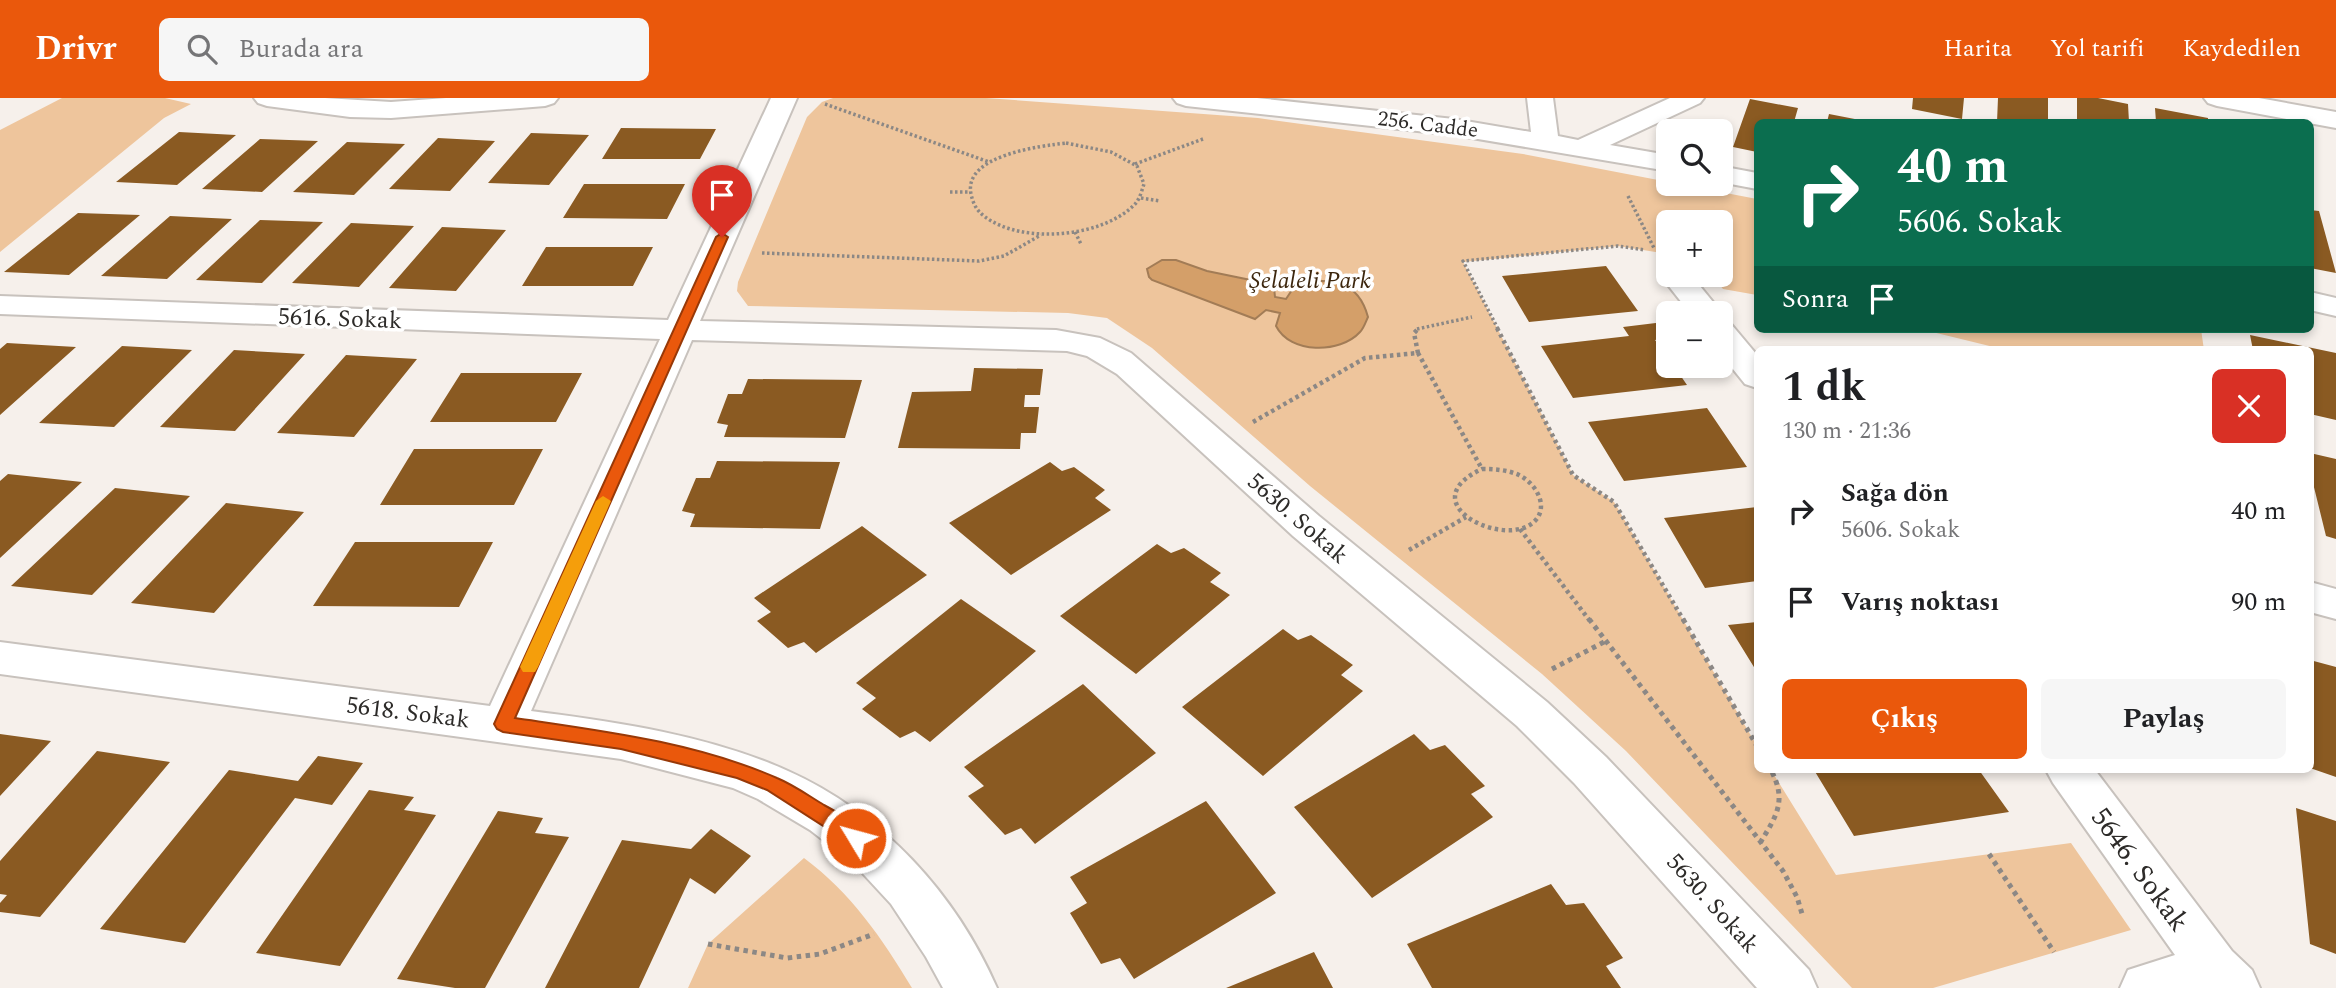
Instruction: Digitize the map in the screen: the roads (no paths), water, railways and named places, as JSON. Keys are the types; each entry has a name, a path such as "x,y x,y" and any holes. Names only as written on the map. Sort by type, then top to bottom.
{"street":[{"path":"267,98 358,109 545,98"},
{"path":"503,724 784,98"},
{"name":"256. Cadde","path":"1186,98 1322,111 1545,141 1656,161"},
{"path":"1540,98 1545,141"},
{"path":"1584,147 1691,98"},
{"path":"2217,98 2336,120"},
{"path":"1733,176 1754,180"},
{"path":"1685,287 1696,301"},
{"path":"2314,303 2336,307"},
{"name":"5616. Sokak","path":"0,305 680,330"},
{"name":"5630. Sokak","path":"680,330 1066,340 1101,349 1116,357 1306,526 1532,714 1590,770 1791,988"},
{"path":"1733,347 1754,373"},
{"path":"2314,598 2336,604"},
{"name":"5618. Sokak","path":"0,658 621,741 739,771 774,785 826,816 871,849 908,888 944,940 971,988"},
{"name":"5646. Sokak","path":"2071,773 2224,978"},
{"path":"2146,988 2224,978"}],"park label":[{"name":"Şelaleli Park","path":"1310,280"}]}
